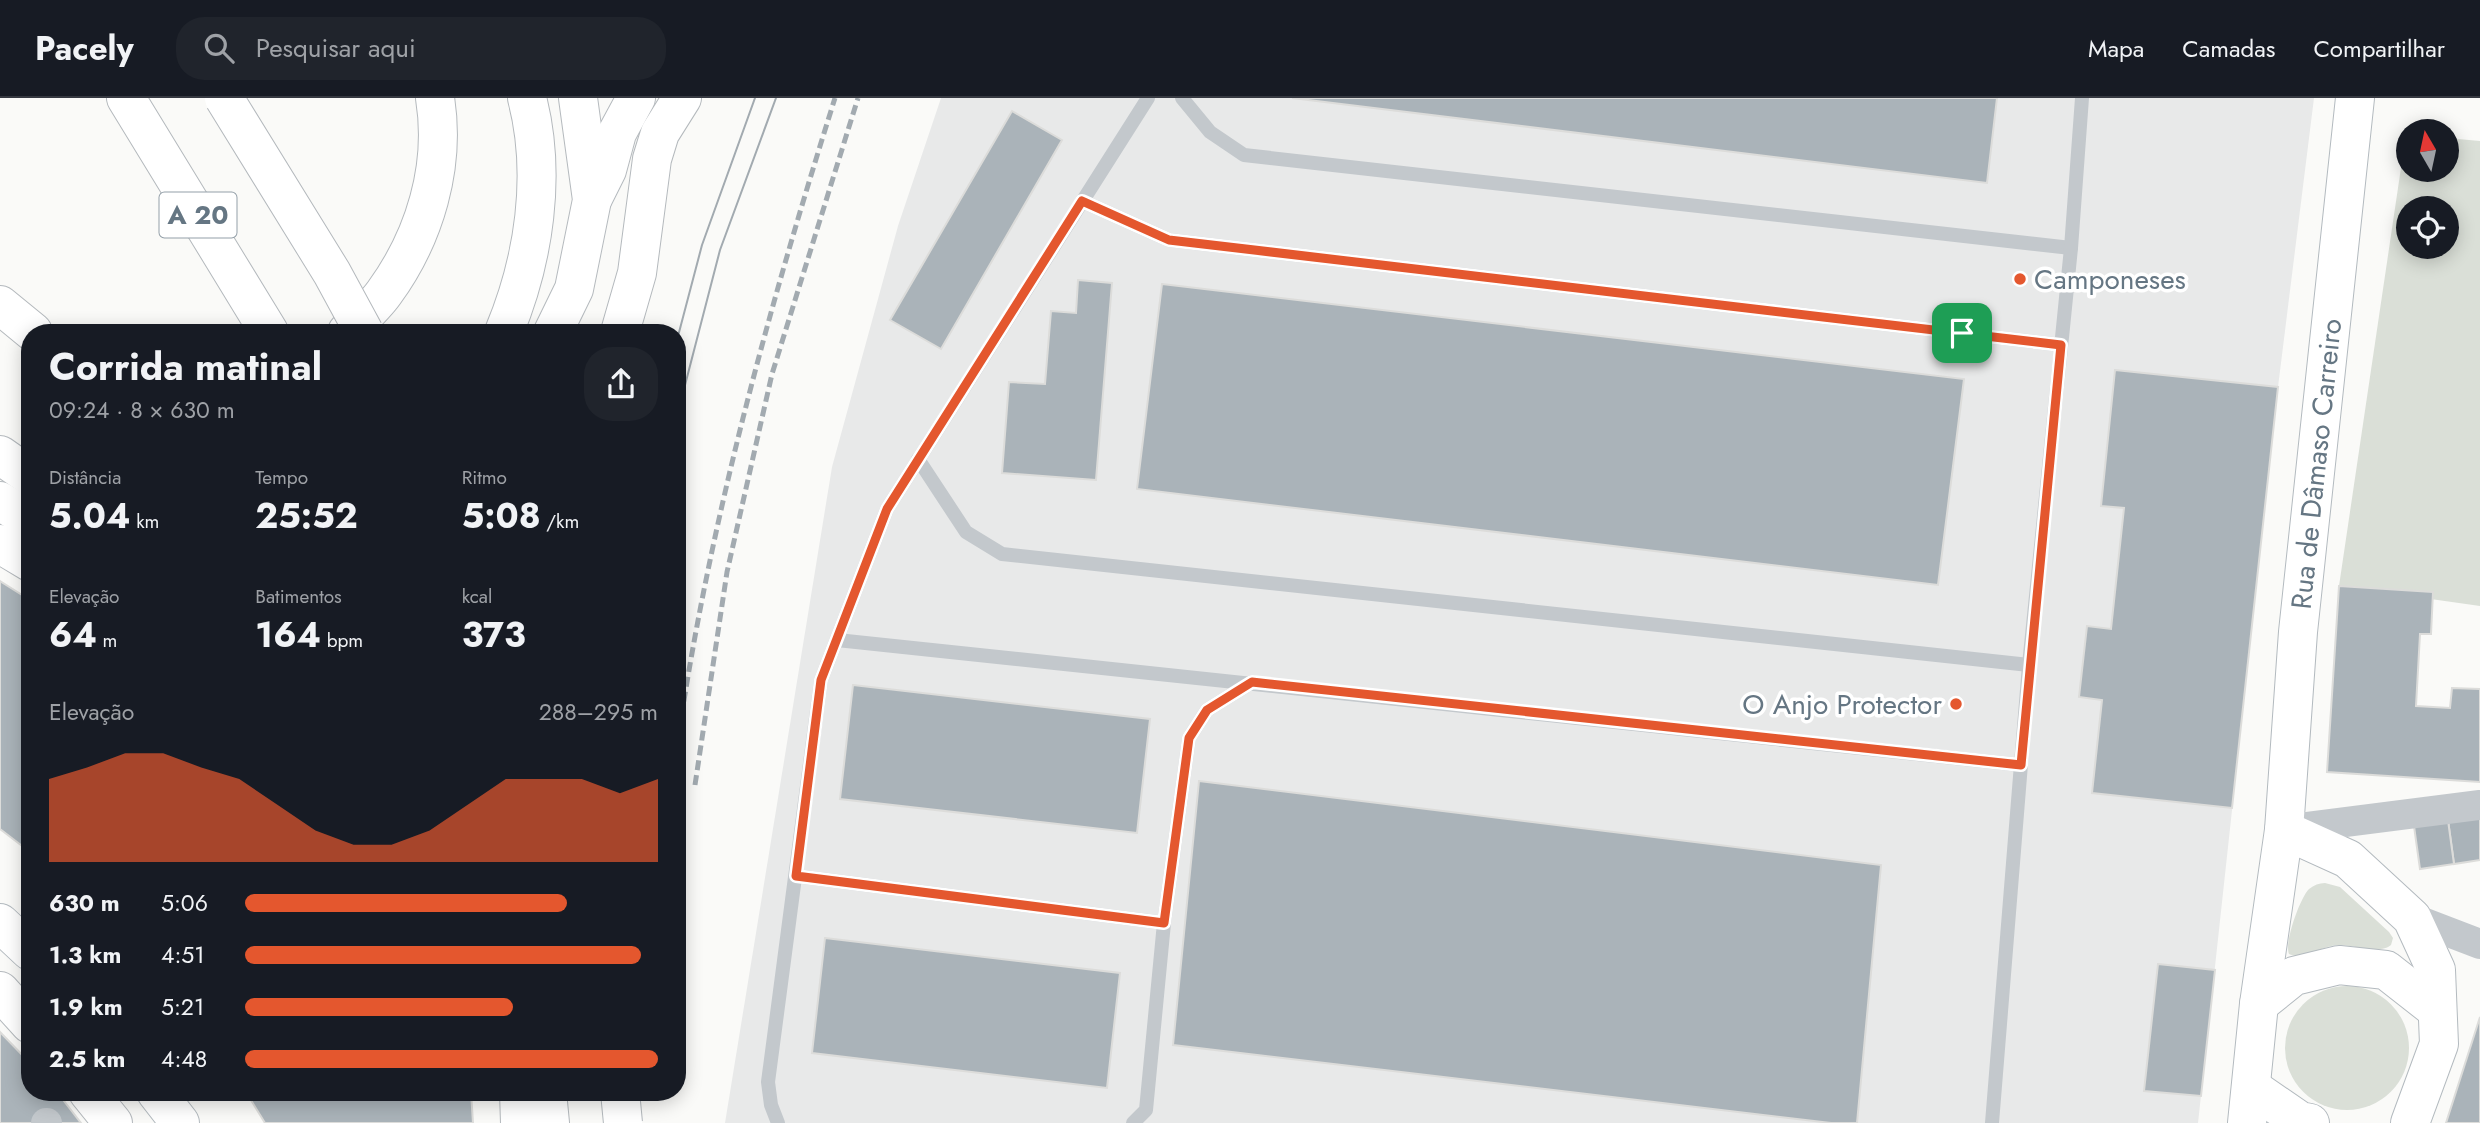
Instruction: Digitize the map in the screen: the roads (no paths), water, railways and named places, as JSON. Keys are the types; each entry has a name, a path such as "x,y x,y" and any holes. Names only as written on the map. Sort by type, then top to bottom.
{"main road":[{"name":"A 20","path":"126,98 264,324"},
{"name":"A 20","path":"225,98 360,324"},
{"path":"355,324 384,293 423,224 436,170 439,121 435,98"},
{"path":"511,317 538,195 527,98"},
{"path":"578,98 592,200"},
{"path":"557,324 574,289 592,200 607,170 617,132 636,98"},
{"path":"622,324 637,273 652,159 660,133 682,98"},
{"name":"Rua de Dâmaso Carreiro","path":"2249,1106 2259,1004 2284,830 2298,632 2355,98"},
{"path":"0,305 23,324"},
{"path":"0,455 21,470"},
{"path":"0,501 21,514"},
{"path":"0,544 21,557"},
{"path":"2284,830 2348,859 2412,918 2437,970 2438,1044 2407,1122"},
{"path":"0,923 21,943"},
{"path":"2259,1004 2294,976 2339,965 2386,970 2437,1010"},
{"path":"0,991 21,1014"},
{"path":"95,1101 113,1123"},
{"path":"163,1101 180,1123"},
{"path":"519,1101 520,1123"},
{"path":"548,1101 550,1123"},
{"path":"621,1101 623,1123"},
{"path":"2249,1106 2310,1123"}],"street":[{"path":"2284,830 2480,806"},
{"path":"2412,918 2480,944"}],"lane":[{"path":"779,1123 771,1105 768,1082 821,680 887,509 1147,98"},
{"path":"1182,98 1210,132 1244,155 2071,248"},
{"path":"1992,1123 2029,665 2071,248 2082,98"},
{"path":"1082,201 1169,240 2061,345"},
{"path":"918,460 966,532 1002,554 2029,665"},
{"path":"837,640 2021,765"},
{"path":"1133,1123 1146,1110 1164,923 1189,738 1207,710 1252,682"},
{"path":"796,876 1164,923"}],"tram line":[{"path":"681,324 702,245 755,98"},
{"path":"686,381 720,250 776,98"}],"railway":[{"path":"686,689 723,500 743,419 764,338 835,98"},
{"path":"695,785 727,572 772,374 858,98"}],"place":[{"name":"Camponeses","path":"2020,279"},
{"name":"O Anjo Protector","path":"1956,704"}]}
